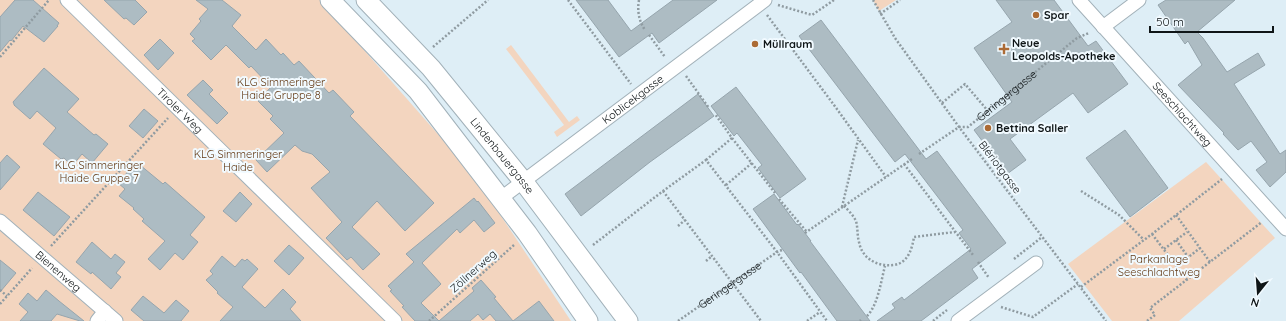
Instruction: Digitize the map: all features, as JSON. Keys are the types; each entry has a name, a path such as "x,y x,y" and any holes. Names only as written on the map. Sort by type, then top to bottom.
{"street":[{"name":"Tiroler Weg","path":"67,0 395,321"},
{"path":"330,0 418,91 527,233 588,321"},
{"name":"Lindenbauergasse","path":"366,0 431,68 523,181 628,321"},
{"name":"Seeschlachtweg","path":"1079,0 1097,29 1286,229"},
{"path":"1097,29 1139,0"},
{"name":"Koblicekgasse","path":"500,199 770,2"},
{"name":"Bienenweg","path":"0,221 42,256 101,316 116,321"},
{"path":"958,321 1036,263"}],"path":[{"path":"0,58 48,0"},
{"path":"428,45 431,48 488,0"},
{"path":"568,0 630,84 636,80"},
{"path":"639,0 638,8 641,24 645,30"},
{"path":"770,2 812,15 834,0"},
{"name":"Blériotgasse","path":"873,0 895,38 942,103 1106,321"},
{"path":"880,14 900,0"},
{"path":"766,13 886,177"},
{"name":"Geringergasse","path":"919,154 960,126 968,127 1077,38 1097,29"},
{"path":"648,35 665,58"},
{"path":"660,62 672,53"},
{"path":"684,74 709,108"},
{"path":"942,103 965,84 988,111"},
{"path":"0,304 177,107"},
{"path":"715,114 775,193"},
{"path":"591,246 706,160 732,138"},
{"path":"843,207 858,139"},
{"path":"779,199 806,232 912,159"},
{"path":"706,160 777,252 827,321"},
{"path":"726,185 752,163"},
{"path":"904,164 973,255"},
{"path":"1081,287 1224,178"},
{"path":"663,191 761,321"},
{"path":"1081,191 1119,215 1143,239"},
{"path":"843,207 855,219 861,250 874,263 885,266 896,265 907,257 912,248 914,237 955,232"},
{"path":"1176,215 1210,262"},
{"path":"678,226 685,220"},
{"path":"1147,321 1155,315 1150,308 1263,222"},
{"path":"1164,249 1187,232"},
{"name":"Zöllnerweg","path":"429,321 527,233"},
{"path":"1152,234 1187,280"},
{"path":"1176,240 1188,257"},
{"path":"1177,266 1200,248"},
{"name":"Geringergasse","path":"678,321 782,250"},
{"path":"706,261 712,256"},
{"path":"978,262 990,278"},
{"path":"867,316 872,312 875,304 885,266"},
{"path":"996,306 1033,317 1078,284"},
{"path":"0,290 7,296"},
{"path":"807,321 820,312"}],"green space":[{"name":"KLG Simmeringer Haide","path":"0,0 320,0 473,174 571,321 0,321"},
{"path":"873,0 896,0 879,11"},
{"path":"511,45 569,122 577,116 580,120 557,137 554,132 564,125 506,49"},
{"name":"Parkanlage Seeschlachtweg","path":"1206,162 1275,238 1179,321 1112,321 1068,264"}],"building":[{"path":"15,0 33,0 59,23 44,42 23,26 0,52 0,17"},
{"path":"104,0 135,0 147,12 134,25 126,18 124,19"},
{"path":"196,0 222,0 241,15 232,26 256,50 266,39 281,55 283,53 294,65 299,61 329,93 333,90 354,112 350,116 434,203 405,231 377,201 352,227 380,254 363,270 351,257 347,260 326,238 342,222 311,188 330,172 312,154 302,151 295,145 267,172 256,160 284,133 270,119 273,116 258,101 271,87 251,66 249,68 226,45 211,60 192,41 195,39 190,34 201,21 199,19 208,9"},
{"path":"576,0 608,0 631,31 673,0 717,0 659,43 652,33 619,57"},
{"path":"996,0 1054,0 1088,46 1096,41 1128,84 1088,113 1073,93 1010,139 1026,160 1007,174 974,130 1012,102 974,48 1012,22"},
{"path":"1166,0 1235,0 1197,32 1227,72 1258,53 1265,65 1234,84 1280,154 1286,150 1286,172 1270,187 1256,170 1267,162 1251,141 1238,150 1223,134 1224,133 1178,85 1202,65 1188,41 1185,44 1158,5"},
{"path":"821,20 926,159 937,151 1006,243 972,269 978,278 921,321 877,321 895,308 892,304 902,297 904,300 971,249 959,233 963,230 905,154 895,162 799,36"},
{"path":"160,39 174,53 158,70 144,55"},
{"path":"44,68 79,99 67,112 94,135 96,134 108,144 92,163 82,154 72,166 64,158 61,159 43,144 56,128 37,111 30,119 14,105 13,102"},
{"path":"203,80 213,90 209,94 228,113 217,124 187,95"},
{"path":"736,87 806,179 780,198 758,168 762,165 737,133 734,136 711,106"},
{"path":"698,94 714,116 650,162 581,216 565,194"},
{"path":"144,109 158,121 143,138 129,126"},
{"path":"1125,130 1168,188 1130,217 1086,158"},
{"path":"7,155 20,167 0,190 0,163"},
{"path":"140,165 163,184 165,182 205,217 190,235 198,242 183,260 175,253 160,270 148,259 165,241 142,221 144,219 133,209 134,208 119,196 125,189 118,183 131,168 134,171"},
{"path":"38,192 70,217 54,236 23,210"},
{"path":"240,192 252,204 236,222 223,211"},
{"path":"774,194 870,321 837,321 801,272 800,273 753,209"},
{"path":"474,198 495,223 484,232 474,220 460,233 457,229 422,263 441,284 421,303 439,321 415,321 402,307 404,306 390,291 392,290 388,286 414,262 406,254"},
{"path":"92,242 111,259 115,254 125,262 116,273 121,277 111,289 92,272 91,274 76,262"},
{"path":"289,245 304,258 289,275 274,261"},
{"path":"222,256 235,267 242,259 245,261 247,259 258,269 242,287 265,308 283,289 296,302 290,309 301,321 220,321 233,307 217,293 218,292 206,280 213,274 210,271"},
{"path":"0,260 16,273 0,292"},
{"path":"481,280 496,297 494,298 513,321 496,321 490,314 483,320 478,314 470,321 439,321 474,291 472,288"},
{"path":"46,290 84,321 57,314 51,321 20,321 28,312 19,304 28,293 37,301"},
{"path":"143,296 164,313 176,300 189,311 181,321 144,321 131,310"},
{"path":"539,301 554,321 513,321"}],"place":[{"name":"Spar","path":"1036,15"},
{"name":"Müllraum","path":"755,44"},
{"name":"Neue Leopolds-Apotheke","path":"1004,49"},
{"name":"Bettina Saller","path":"988,128"}],"park label":[{"name":"KLG Simmeringer Haide Gruppe 8","path":"281,88"},
{"name":"KLG Simmeringer Haide Gruppe 7","path":"99,171"}]}
